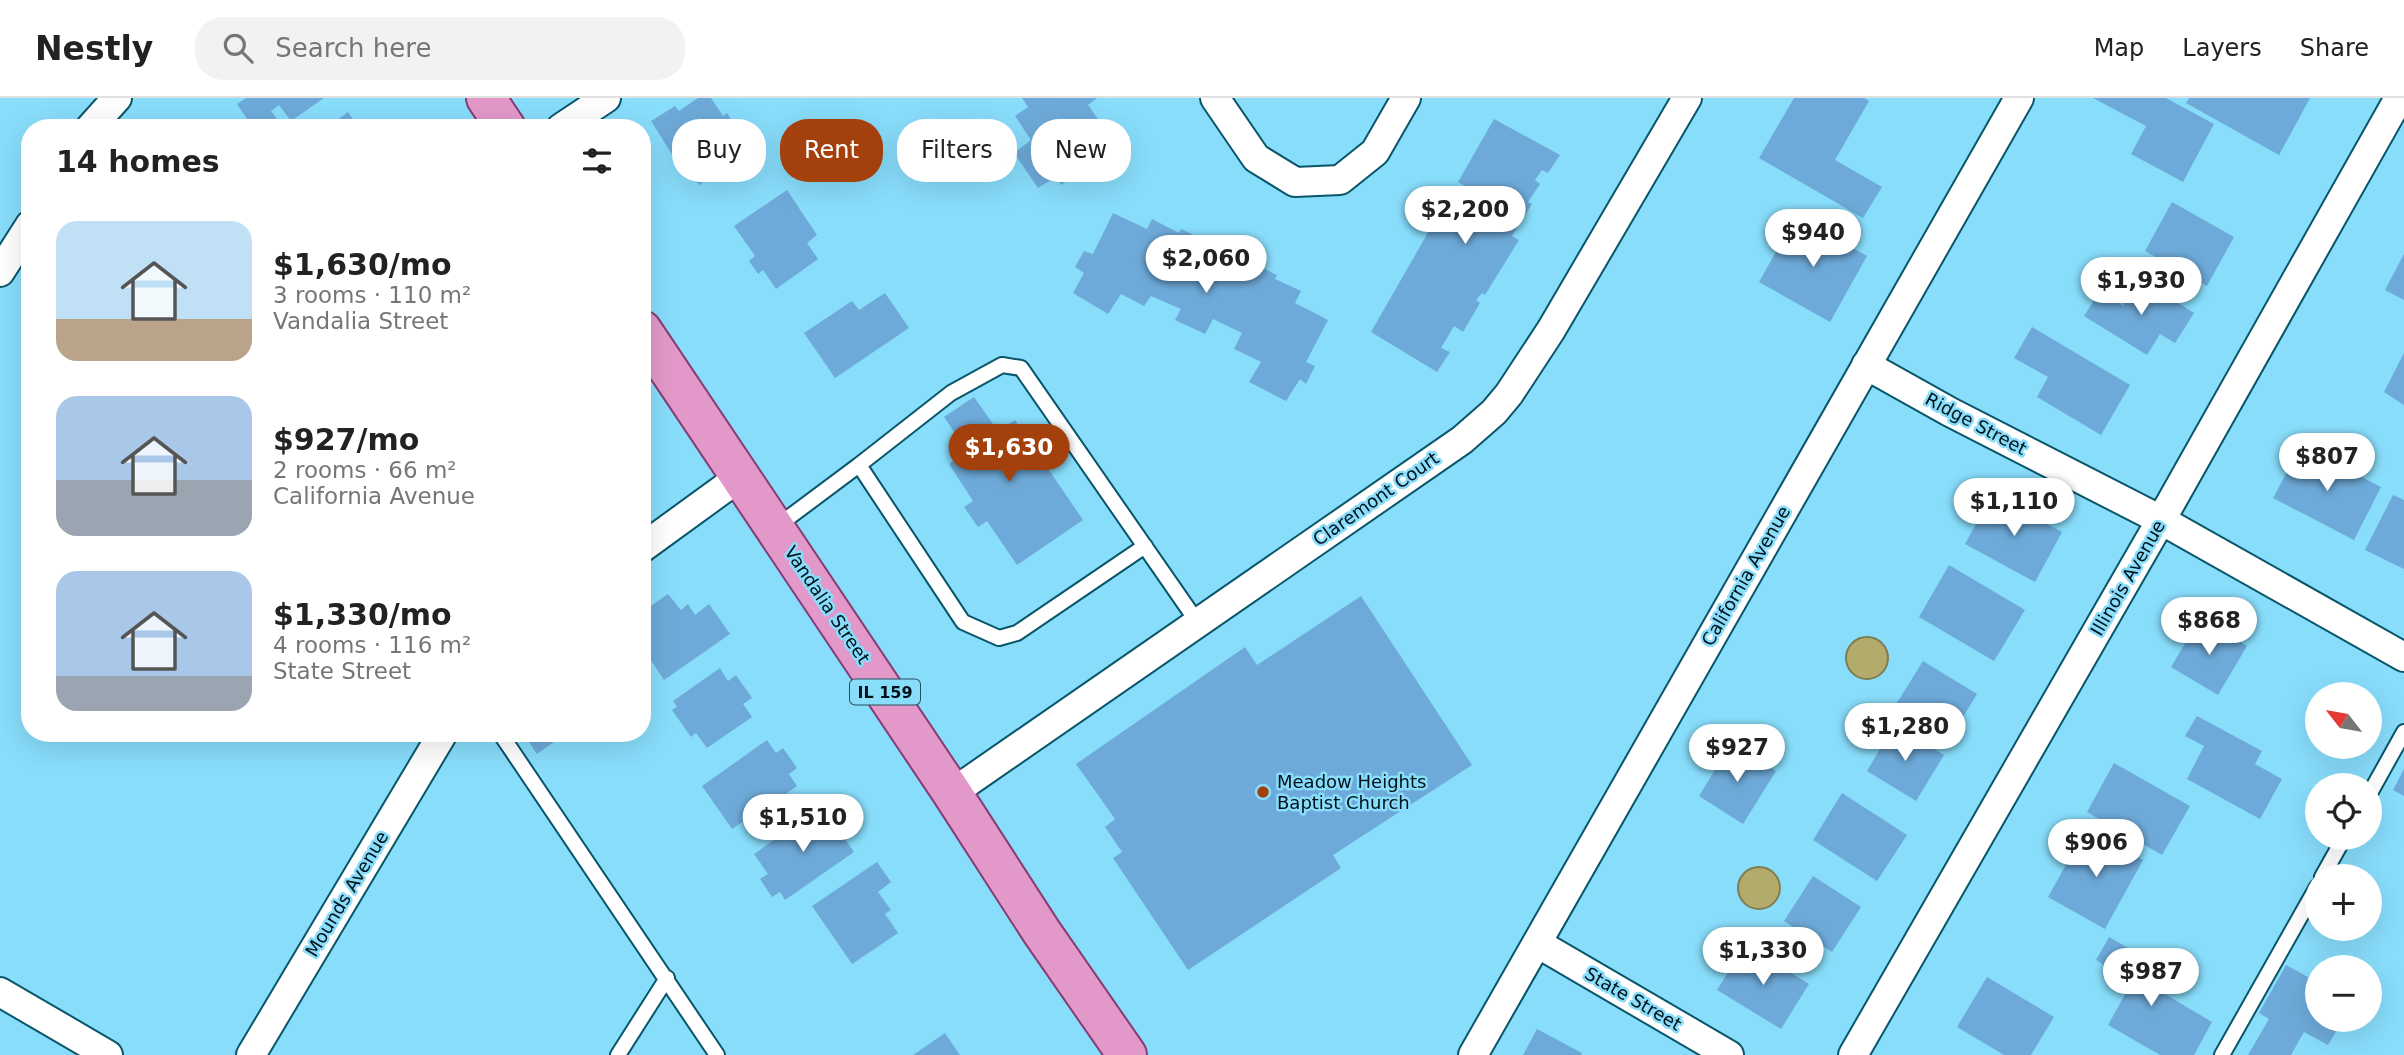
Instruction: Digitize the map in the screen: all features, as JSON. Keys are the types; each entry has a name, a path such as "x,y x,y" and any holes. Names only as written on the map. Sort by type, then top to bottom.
{"main road":[{"path":"485,98 500,119"},
{"name":"Vandalia Street","path":"651,343 952,793 1041,931 1127,1055"}],"street":[{"path":"98,119 117,98"},
{"path":"574,119 606,98"},
{"path":"1215,98 1256,158 1295,182 1340,180 1375,152 1406,98"},
{"name":"Claremont Court","path":"952,793 1462,440 1494,412 1551,330 1687,98"},
{"name":"California Avenue","path":"1474,1055 2019,98"},
{"name":"Illinois Avenue","path":"1853,1055 2161,520 2399,98"},
{"path":"0,272 21,239"},
{"name":"Ridge Street","path":"1866,365 2161,520 2404,657"},
{"path":"651,541 741,476"},
{"name":"Mounds Avenue","path":"251,1055 438,742"},
{"name":"State Street","path":"1537,943 1729,1055"},
{"path":"0,992 108,1055"}],"lane":[{"path":"775,528 950,393 1002,365 1021,368 1198,623"},
{"path":"859,465 963,622 999,638 1017,633 1144,546"},
{"path":"2381,773 2404,732"},
{"path":"506,742 717,1055"},
{"path":"2222,1055 2305,908"},
{"path":"618,1055 667,978"}],"shaded area":[{"path":"1867,637 1882,643 1888,658 1882,673 1867,679 1852,673 1846,658 1852,643"},
{"path":"1759,867 1774,873 1780,888 1774,903 1759,909 1744,903 1738,888 1744,873"}],"building":[{"path":"246,98 324,98 294,119 290,119 279,105 271,111 277,119 247,119 237,104"},
{"path":"698,98 711,98 723,116 727,113 731,119 672,119 672,154 651,121 675,106 679,111"},
{"path":"1022,98 1097,98 1088,105 1098,119 1031,119 1031,140 1015,116 1028,107"},
{"path":"1794,98 1864,98 1869,101 1835,160 1882,187 1863,218 1759,158"},
{"path":"2093,98 2166,98 2214,124 2183,182 2131,154 2146,126"},
{"path":"2189,98 2310,98 2279,155 2186,103"},
{"path":"348,112 353,119 338,119"},
{"path":"1494,119 1560,155 1548,173 1542,170 1535,180 1540,184 1528,202 1532,204 1512,236 1519,240 1485,295 1482,293 1476,300 1480,303 1463,332 1454,326 1441,348 1450,352 1437,372 1371,332 1441,210 1448,215 1465,186 1458,182"},
{"path":"1031,140 1031,178 1017,157 1017,151"},
{"path":"1034,182 1048,182 1038,188"},
{"path":"787,190 817,235 807,243 818,259 776,289 763,270 758,274 749,261 755,256 734,226"},
{"path":"2172,202 2234,237 2207,286 2145,251"},
{"path":"1113,213 1147,229 1152,219 1179,233 1181,229 1277,275 1275,279 1301,291 1295,303 1328,320 1306,362 1315,366 1306,384 1300,379 1286,401 1249,382 1261,362 1234,349 1242,333 1213,319 1205,334 1175,320 1181,309 1151,296 1144,306 1121,294 1108,314 1073,293 1084,273 1075,267 1084,251 1093,254"},
{"path":"1796,216 1867,256 1830,322 1759,282"},
{"path":"2404,254 2404,300 2385,290"},
{"path":"2140,279 2194,313 2175,343 2160,334 2147,355 2084,316 2100,291 2123,306"},
{"path":"885,293 909,328 835,378 804,333 852,301 859,310"},
{"path":"2032,327 2130,385 2101,435 2037,397 2048,377 2014,358"},
{"path":"2404,353 2404,405 2384,392"},
{"path":"974,397 998,431 1015,420 1083,520 1017,565 987,521 978,527 964,507 973,501 949,464 967,451 944,417"},
{"path":"2301,446 2381,487 2354,540 2273,498"},
{"path":"1992,495 2062,532 2035,582 1965,544"},
{"path":"2393,495 2404,500 2404,569 2365,550"},
{"path":"1949,565 2025,610 1994,661 1919,617"},
{"path":"668,594 681,610 688,604 695,615 709,604 730,634 664,680 651,660 651,606"},
{"name":"Meadow Heights Baptist Church","path":"1361,596 1472,765 1333,855 1341,868 1188,970 1113,858 1122,852 1105,827 1115,819 1076,764 1245,647 1257,665"},
{"path":"2200,618 2247,646 2218,695 2171,667"},
{"path":"1923,661 1977,694 1949,740 1895,706"},
{"path":"720,668 728,681 736,675 752,698 743,704 752,717 707,748 696,733 691,737 672,710 677,707 673,701"},
{"path":"2197,716 2262,751 2255,764 2282,779 2260,819 2187,779 2204,746 2185,736"},
{"path":"1894,725 1944,755 1916,801 1867,771"},
{"path":"767,740 776,753 783,748 797,768 789,774 797,786 751,819 750,817 732,829 702,786"},
{"path":"529,742 554,742 537,754"},
{"path":"1731,744 1776,771 1743,824 1699,796"},
{"path":"2114,763 2190,806 2162,855 2087,812"},
{"path":"2404,769 2404,796 2393,790"},
{"path":"1842,793 1907,835 1877,881 1813,840"},
{"path":"822,806 854,852 785,900 780,892 772,897 760,879 768,874 754,854"},
{"path":"2086,829 2143,860 2105,929 2048,897"},
{"path":"877,862 891,882 878,892 891,910 885,914 898,933 852,964 812,906"},
{"path":"1813,876 1861,907 1832,952 1784,921"},
{"path":"2109,937 2154,963 2143,981 2212,1022 2194,1055 2160,1055 2108,1025 2132,982 2096,960"},
{"path":"1745,945 1809,984 1781,1029 1717,990"},
{"path":"2286,965 2305,975 2305,1032 2336,1032 2328,1045 2304,1032 2291,1055 2248,1055 2269,1019 2259,1013"},
{"path":"1987,977 2054,1017 2031,1055 2004,1055 1957,1027"},
{"path":"1537,1029 1582,1053 1581,1055 1523,1055"},
{"path":"945,1033 960,1055 913,1055"}],"place":[{"name":"Meadow Heights Baptist Church","path":"1263,792"}]}
